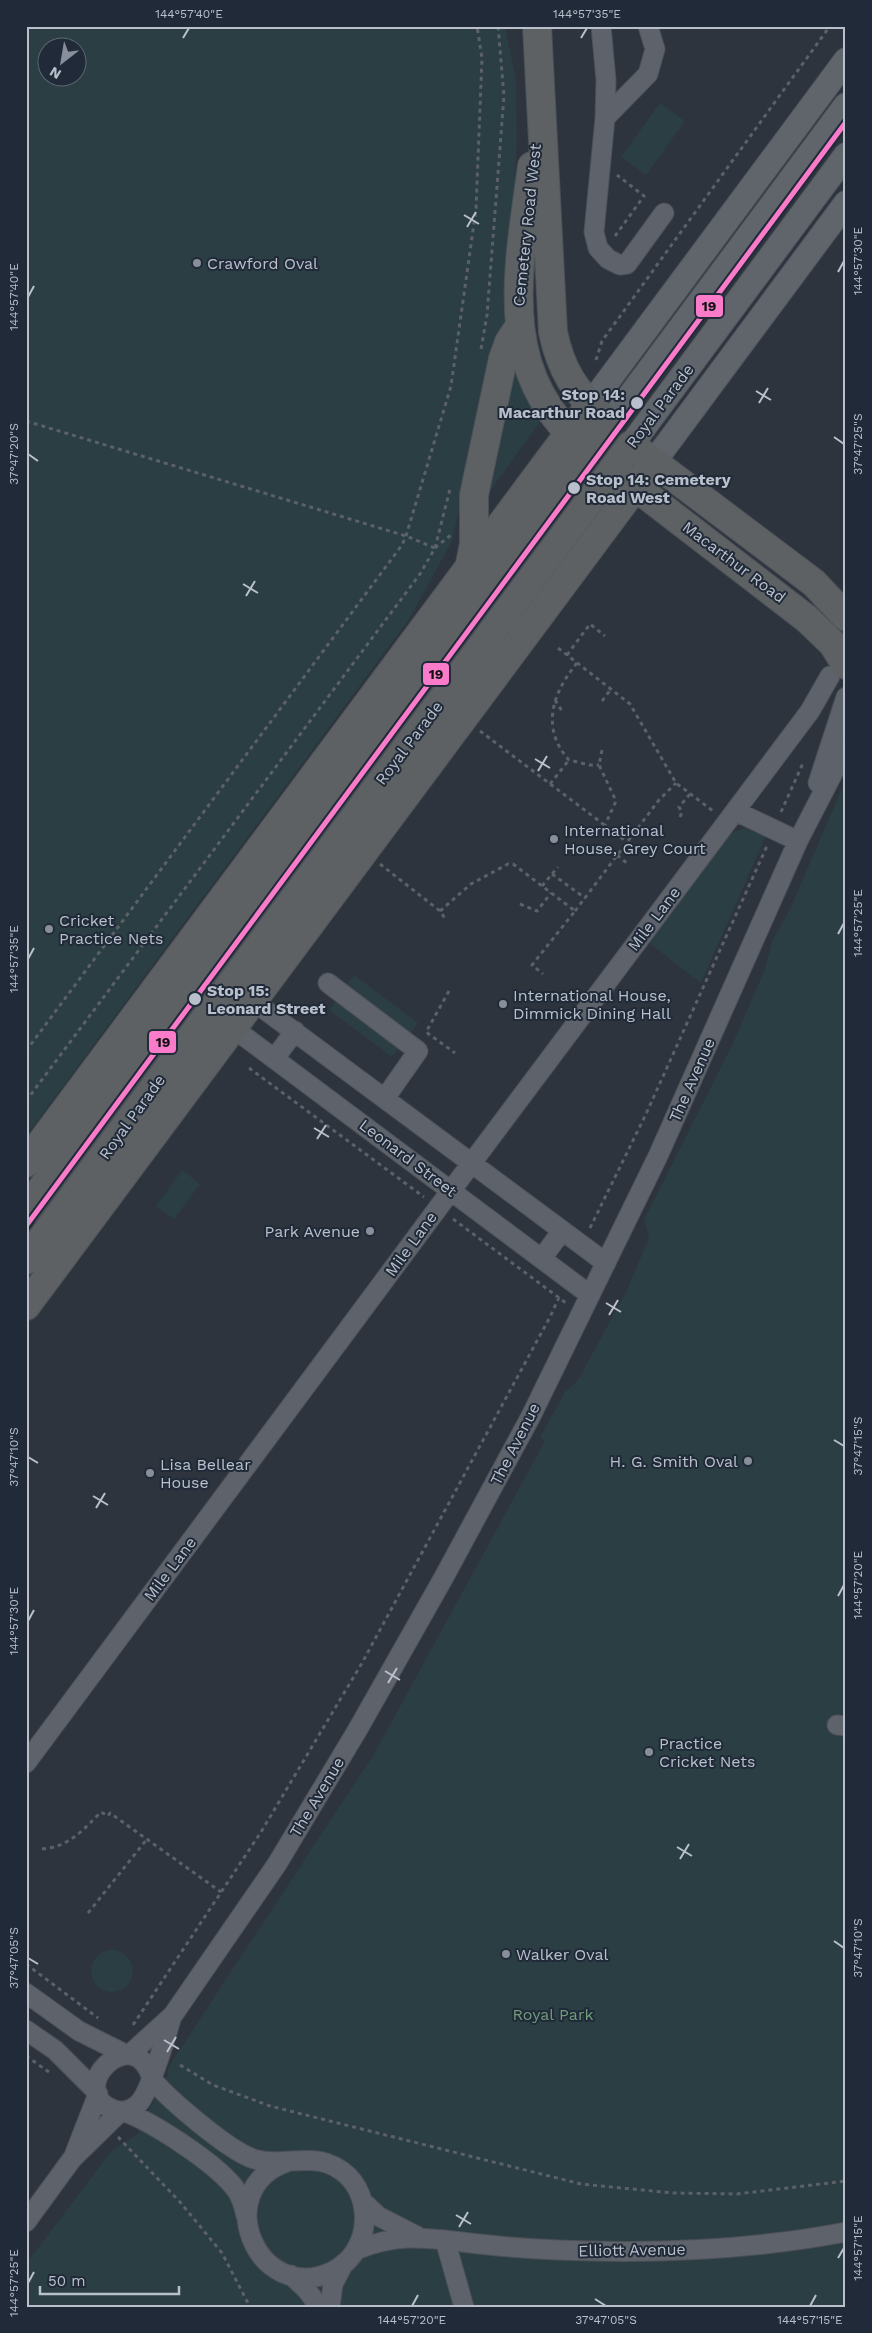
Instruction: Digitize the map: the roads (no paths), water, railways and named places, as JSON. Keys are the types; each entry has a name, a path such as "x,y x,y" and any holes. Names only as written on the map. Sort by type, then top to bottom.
{"highway":[{"name":"Cemetery Road West","path":"538,26 551,320 562,364 584,398 609,424"},
{"name":"Cemetery Road West","path":"541,96 520,267 519,327 527,361 535,382 557,422 590,451"},
{"path":"469,566 474,549 472,506 476,486 504,354 519,327"},
{"path":"26,1163 568,433 584,398"},
{"name":"Macarthur Road","path":"609,424 653,463 795,568 822,591 846,617"},
{"name":"Royal Parade","path":"26,1210 609,424"},
{"name":"Royal Parade","path":"26,1260 631,445"},
{"name":"Macarthur Road","path":"590,451 807,619 833,644 838,670"},
{"name":"Royal Parade","path":"28,1300 233,1028 653,463"},
{"path":"807,619 846,629"},
{"path":"464,670 487,687"},
{"path":"304,789 326,806"},
{"path":"194,939 216,955"},
{"path":"196,981 220,998 253,1001"},
{"path":"151,997 172,1012"},
{"path":"220,998 233,1028"}],"main road":[{"path":"584,398 846,60"},
{"name":"Royal Parade","path":"609,424 846,105"},
{"name":"Royal Parade","path":"631,445 846,155"},
{"name":"Royal Parade","path":"653,463 846,203"},
{"path":"761,271 783,287"}],"street":[{"path":"601,26 606,80 605,118 594,232 598,248 608,259 620,265 627,264 664,213"},
{"path":"605,118 648,74 655,49 648,26"},
{"name":"Mile Lane","path":"26,1763 451,1190 810,712 838,670"},
{"name":"The Avenue","path":"798,841 846,697"},
{"name":"The Avenue","path":"128,2055 173,2015 277,1864 376,1698 483,1506 658,1156 798,841 846,748"},
{"path":"821,797 836,786 846,783"},
{"path":"732,816 798,841"},
{"path":"328,984 418,1051 385,1098"},
{"path":"253,1001 606,1263"},
{"name":"Leonard Street","path":"233,1028 590,1295"},
{"path":"274,1059 295,1031"},
{"path":"542,1258 562,1231"},
{"path":"26,1993 79,2031 143,2062 151,2077 174,2103 244,2154 263,2161 288,2162 311,2159 333,2166 352,2181 362,2202 364,2226 351,2256 334,2280 330,2307"},
{"name":"The Avenue","path":"151,2077 173,2015"},
{"path":"26,2030 54,2050 109,2107 150,2123 224,2178 240,2196 250,2238 261,2256 278,2270 304,2277 323,2275 351,2256"},
{"path":"72,2159 97,2093 96,2082 103,2067 118,2057 128,2055"},
{"path":"26,2222 72,2159 122,2111 135,2106 141,2101 148,2090 151,2077"},
{"path":"246,2217 249,2202 258,2183 274,2168 288,2162"},
{"name":"Elliott Avenue","path":"362,2202 378,2216 419,2236"},
{"name":"Elliott Avenue","path":"351,2256 383,2240 419,2236 557,2250 627,2251 716,2248 846,2232"},
{"path":"446,2240 464,2307"},
{"path":"291,2275 307,2290 319,2307"}],"place":[{"name":"Crawford Oval","path":"197,263"},
{"name":"Stop 14: Macarthur Road","path":"637,403"},
{"name":"Stop 14: Cemetery Road West","path":"574,488"},
{"name":"International House, Grey Court","path":"554,839"},
{"name":"Cricket Practice Nets","path":"49,929"},
{"name":"Stop 15: Leonard Street","path":"195,999"},
{"name":"International House, Dimmick Dining Hall","path":"503,1004"},
{"name":"Park Avenue","path":"370,1231"},
{"name":"H. G. Smith Oval","path":"748,1461"},
{"name":"Lisa Bellear House","path":"150,1473"},
{"name":"Practice Cricket Nets","path":"649,1752"},
{"name":"Walker Oval","path":"506,1954"}],"park label":[{"name":"Royal Park","path":"553,2014"}]}
